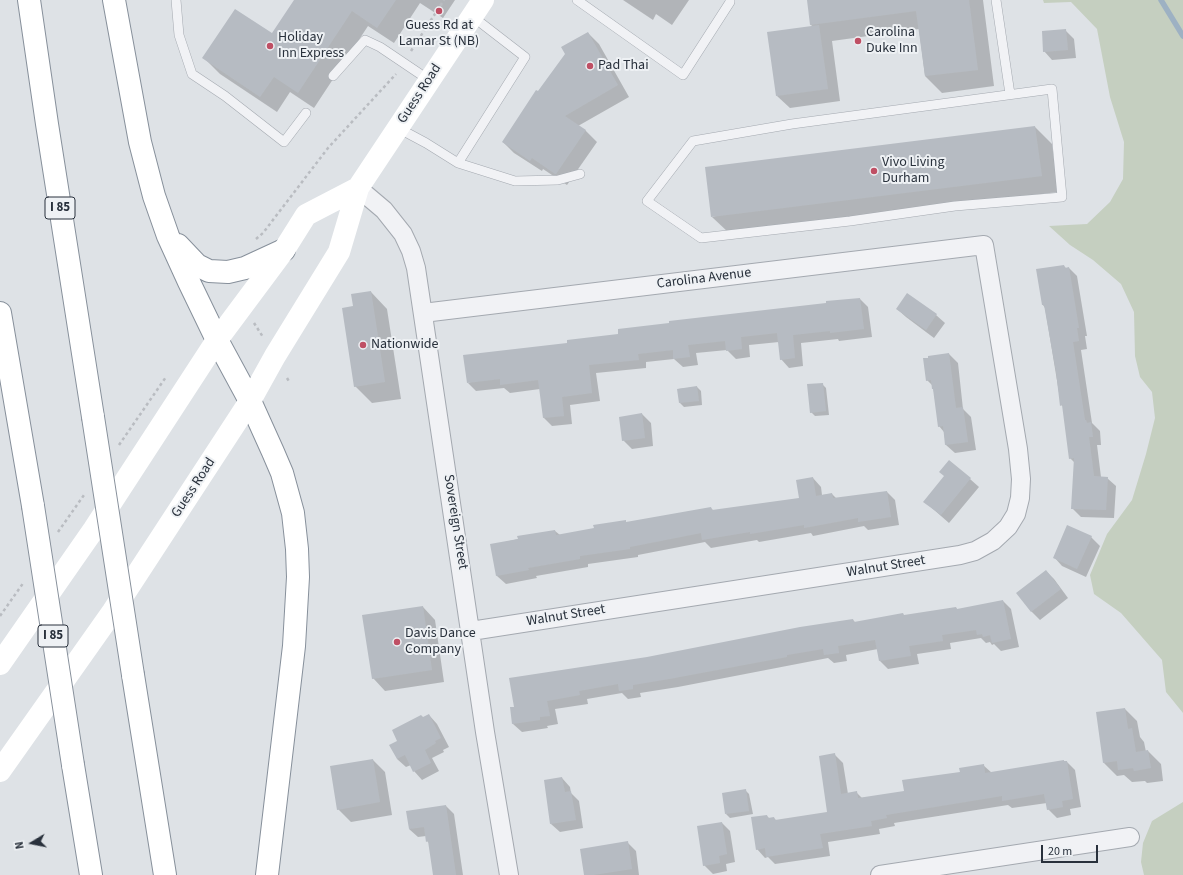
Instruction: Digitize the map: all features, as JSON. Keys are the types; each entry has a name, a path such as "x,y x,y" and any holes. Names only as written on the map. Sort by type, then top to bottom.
{"main road":[{"name":"I 85","path":"29,0 47,124 165,875"},
{"path":"114,0 140,142 154,196 168,236 216,340 250,401 282,473 290,503 295,535 298,577 294,646 283,746 266,875"},
{"name":"Guess Road","path":"0,771 113,611 250,401 275,356 339,252 358,188 478,8"},
{"name":"Guess Road","path":"0,664 94,529 216,340 284,250 306,215 358,188"},
{"path":"168,236 197,265 209,271 228,272 245,268 284,250"},
{"name":"I 85","path":"0,313 33,506 91,875"}],"street":[{"name":"Sovereign Street","path":"358,188 384,210 403,234 411,251 416,268 509,875"},
{"name":"Carolina Avenue","path":"423,313 984,245"},
{"name":"Walnut Street","path":"471,631 960,555 975,551 993,541 1008,527 1016,514 1020,498 1021,479 1018,450 984,245"},
{"path":"880,875 1130,837"}],"lane":[{"path":"176,0 178,35 192,74 226,96 284,142 306,113"},
{"path":"577,0 683,75 730,0"},
{"path":"996,0 1010,94"},
{"path":"458,163 525,57 478,8"},
{"path":"333,76 365,40 386,51 429,80"},
{"path":"1052,89 1062,197 955,206 850,221 701,238 647,201 693,141 792,124 1010,94 1052,89"},
{"path":"398,128 458,163 514,181 558,180 580,174"}],"path":[{"path":"242,305 275,356 290,383"}],"green space":[{"path":"1043,0 1183,0 1183,713 1166,692 1162,660 1121,613 1094,594 1090,575 1107,534 1132,500 1155,418 1152,392 1140,377 1135,356 1134,312 1121,284 1093,260 1070,245 1049,226 1087,224 1110,202 1123,179 1124,142 1110,97 1097,29 1071,2 1044,3"},
{"path":"1183,802 1183,875 1144,875 1141,862 1143,843 1152,821"}],"building":[{"name":"Holiday Inn Express","path":"294,0 396,0 377,28 352,11 298,93 274,77 260,97 202,58 235,9 272,33"},
{"path":"807,0 969,0 978,70 925,76 916,11 810,25"},
{"path":"819,25 828,89 776,96 767,32"},
{"path":"1066,29 1068,50 1043,52 1042,31"},
{"path":"588,32 618,85 565,116 586,130 555,174 532,158 530,161 502,142 536,90 538,91 565,54 561,47"},
{"name":"Vivo Living Durham","path":"1035,126 1042,176 711,217 705,167"},
{"path":"1064,265 1065,268 1069,267 1079,328 1077,328 1079,341 1073,342 1085,420 1087,423 1091,422 1093,437 1089,437 1094,476 1108,477 1106,510 1071,509 1074,458 1069,459 1062,405 1060,406 1056,372 1036,269"},
{"name":"Nationwide","path":"371,291 385,382 354,387 342,308 353,306 351,294"},
{"path":"907,293 937,314 926,330 896,309"},
{"path":"860,298 864,329 793,335 795,358 780,360 777,333 741,337 742,349 726,351 725,341 688,345 690,357 673,359 673,350 638,354 639,360 589,365 592,393 562,397 564,416 543,418 538,380 500,385 500,379 467,383 463,355 567,343 567,340 618,334 618,329 669,323 669,321"},
{"path":"949,353 956,408 963,407 968,442 945,445 943,426 938,427 931,380 926,381 923,358"},
{"path":"823,383 826,411 810,413 807,384"},
{"path":"697,386 699,401 679,403 677,389"},
{"path":"642,413 645,438 622,441 619,417"},
{"path":"949,460 971,478 941,515 923,502 944,476 939,472"},
{"path":"813,477 816,496 832,493 833,498 887,491 891,517 858,522 858,518 804,528 804,525 702,540 701,533 630,547 630,549 580,556 580,559 528,568 529,570 496,576 490,544 518,539 517,536 555,530 556,535 594,528 593,525 626,520 626,522 711,507 712,510 799,498 796,480"},
{"path":"1067,525 1092,536 1077,569 1053,558"},
{"path":"1046,570 1061,589 1031,612 1016,593"},
{"path":"1003,600 1011,639 992,643 990,635 983,637 982,634 977,635 976,630 942,635 943,641 909,646 911,656 879,661 875,640 838,646 839,653 824,655 823,649 787,655 787,657 633,685 633,689 619,691 618,684 579,691 580,695 547,701 550,716 540,717 540,720 512,724 510,707 514,707 509,678 647,657 800,627 853,619 854,622 903,613 904,615 956,607 957,609"},
{"name":"Davis Dance Company","path":"423,606 432,670 372,679 362,615"},
{"path":"1125,708 1128,729 1132,728 1136,752 1148,750 1151,768 1134,771 1133,768 1118,770 1117,761 1103,763 1096,712"},
{"path":"429,714 441,738 425,750 431,763 413,772 405,755 397,759 389,745 397,741 392,730 421,715 423,717"},
{"path":"835,753 841,794 857,791 858,798 904,791 902,780 960,772 959,768 984,764 985,773 1064,760 1067,761 1073,799 1062,801 1063,807 1047,810 1044,794 1002,801 1002,796 886,815 887,818 871,821 872,826 820,834 823,848 766,857 765,848 756,850 751,817 767,815 768,818 774,817 775,820 827,812 819,756"},
{"path":"373,759 380,802 337,810 330,766"},
{"path":"562,777 565,792 571,791 576,820 550,824 544,780"},
{"path":"746,789 749,811 725,814 722,793"},
{"path":"446,805 456,875 433,875 428,841 426,842 424,827 409,829 406,811"},
{"path":"722,822 727,854 719,856 720,863 703,866 697,826"},
{"path":"628,841 632,869 584,875 580,849"}],"waterway":[{"path":"1161,0 1183,36"}],"place":[{"name":"Guess Rd at Lamar St (NB)","path":"439,11"},
{"name":"Carolina Duke Inn","path":"858,41"},
{"name":"Holiday Inn Express","path":"270,46"},
{"name":"Pad Thai","path":"590,66"},
{"name":"Vivo Living Durham","path":"874,171"},
{"name":"Nationwide","path":"363,345"},
{"name":"Davis Dance Company","path":"397,642"}]}
